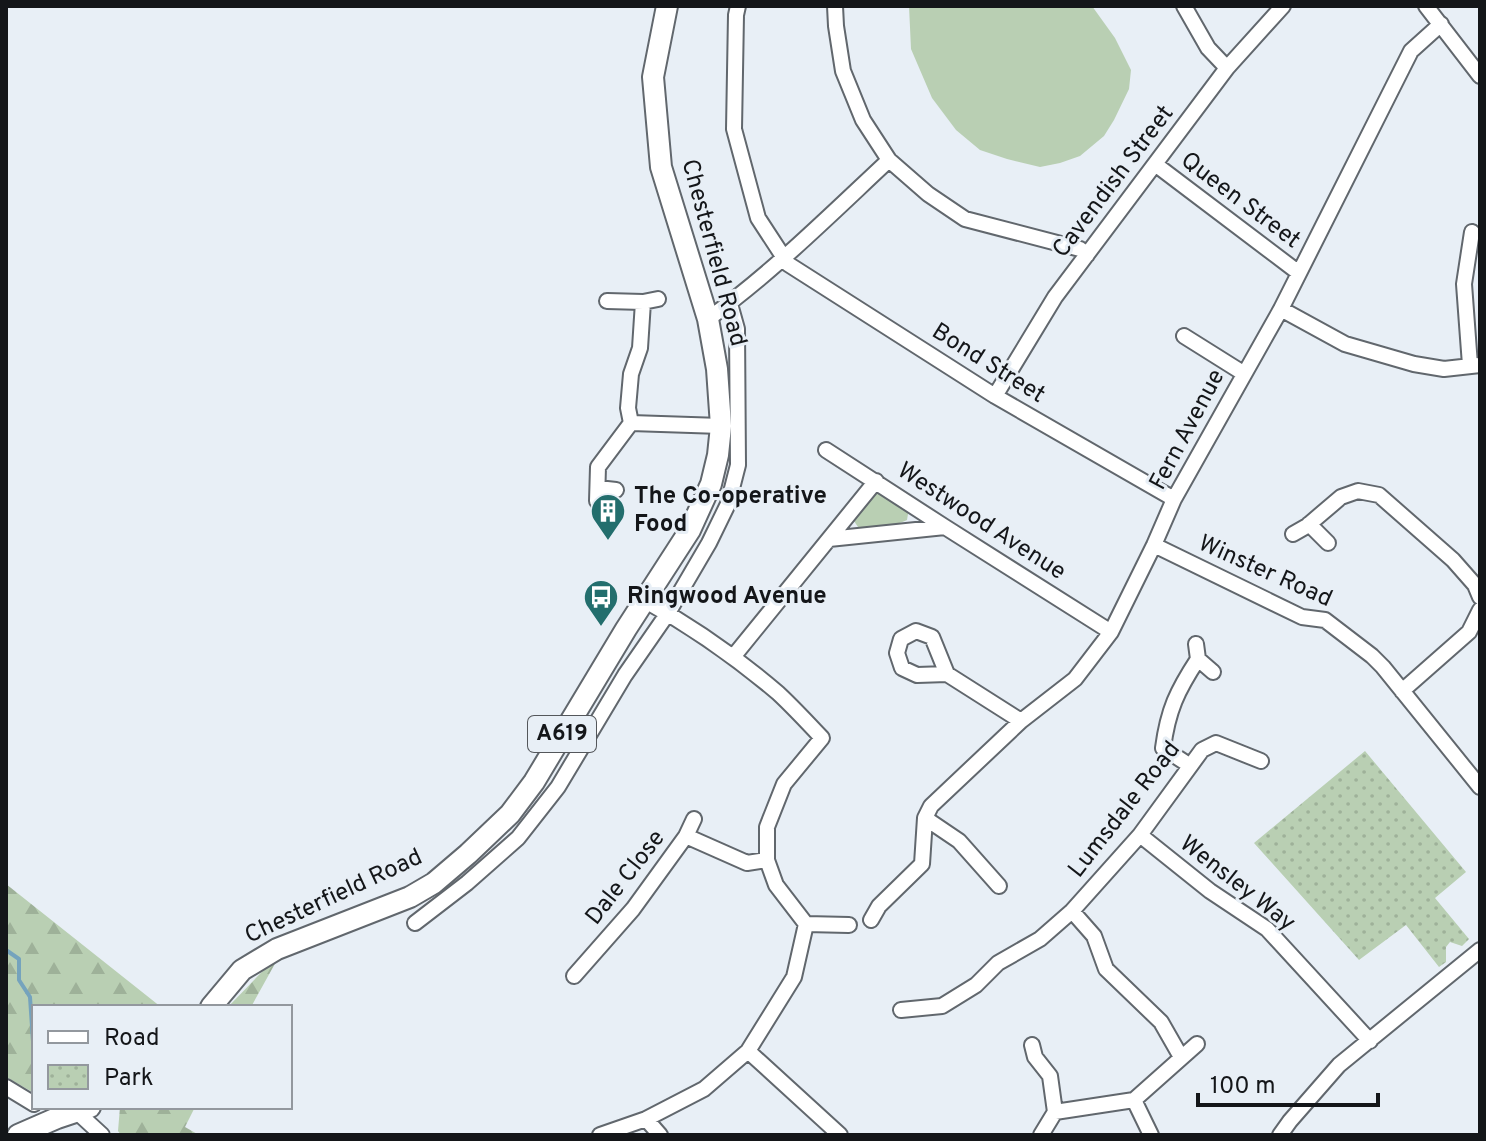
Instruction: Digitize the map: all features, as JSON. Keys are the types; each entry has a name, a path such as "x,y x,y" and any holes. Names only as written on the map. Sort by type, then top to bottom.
{"highway":[{"name":"Chesterfield Road","path":"213,1005 242,970 277,949 410,897 434,883 510,814 534,782 690,530 711,484 721,426 717,369 708,319 661,167 653,77 667,6"},
{"path":"18,1135 75,1112"}],"street":[{"name":"Bond Street","path":"738,6 734,129 758,218 788,264 995,396 1174,499"},
{"path":"835,6 843,71 863,120 889,160 928,194 965,219 1080,249 1087,255"},
{"path":"1184,6 1208,48 1227,68"},
{"name":"Cavendish Street","path":"995,396 1055,297 1227,68 1283,6"},
{"path":"1426,6 1480,76"},
{"name":"Fern Avenue","path":"925,818 931,806 1021,721 1075,679 1111,632 1174,499 1281,309 1411,51 1441,24"},
{"path":"708,319 784,257 889,160"},
{"name":"Queen Street","path":"1155,164 1299,273"},
{"path":"1281,309 1345,344 1444,369 1475,365 1464,284 1470,231"},
{"path":"607,301 643,302 658,299"},
{"path":"616,490 598,495 598,467 631,423 628,408 631,374 640,348 643,302"},
{"name":"Chesterfield Road","path":"415,923 518,838 558,787 709,543 728,504 738,465 737,329 730,304"},
{"path":"1184,336 1243,373"},
{"path":"631,423 721,426"},
{"name":"Westwood Avenue","path":"826,450 1111,632"},
{"path":"733,657 876,481"},
{"path":"1293,534 1341,497 1358,491 1379,495 1453,560 1475,585 1480,597"},
{"path":"1309,524 1328,543"},
{"path":"829,539 945,527"},
{"name":"Winster Road","path":"1154,545 1302,617 1325,620 1383,667 1478,781"},
{"path":"644,600 733,657 780,695 822,738 784,784 767,827 767,860 776,885 806,924"},
{"path":"1402,691 1469,632 1480,610"},
{"path":"1196,644 1198,659 1213,672"},
{"path":"1189,765 1163,748 1166,720 1179,687 1198,659"},
{"path":"947,674 1021,721"},
{"name":"Lumsdale Road","path":"901,1010 942,1006 976,985 998,963 1040,939 1072,911 1140,835 1202,750 1216,743 1261,761"},
{"path":"925,818 959,841 999,886"},
{"path":"871,920 879,906 922,864 925,818"},
{"path":"686,836 694,819"},
{"name":"Wensley Way","path":"1140,835 1210,891 1267,929 1370,1041"},
{"name":"Dale Close","path":"574,976 633,909 686,836 747,863 767,860"},
{"path":"1072,911 1094,936 1106,969 1161,1022 1181,1057"},
{"path":"806,924 849,925"},
{"path":"600,1135 646,1119 704,1089 748,1051 794,977 806,924"},
{"path":"1280,1135 1339,1065 1480,950"},
{"path":"1055,1112 1134,1100 1197,1044"},
{"path":"1032,1045 1035,1057 1050,1076 1055,1112 1041,1135"},
{"path":"748,1051 840,1135"},
{"path":"6,1087 32,1103"},
{"path":"1134,1100 1151,1135"},
{"path":"75,1112 102,1135"},
{"path":"646,1119 660,1135"}],"green space":[{"path":"909,6 1092,6 1115,38 1131,70 1129,89 1104,136 1080,156 1040,167 980,150 956,130 932,98 911,49"},
{"path":"881,492 907,507 907,520 879,528 860,529 854,521 859,510 874,493"},
{"path":"1365,751 1466,872 1435,898 1469,939 1462,946 1450,942 1446,947 1446,962 1439,967 1406,925 1359,960 1254,843"},
{"path":"6,884 158,1005 32,1005 32,1092 6,1077"},
{"path":"282,951 252,1005 230,1005"},
{"path":"120,1109 194,1109 185,1127 199,1135 121,1135 118,1131"}],"waterway":[{"path":"6,950 19,959 19,980 30,997 32,1026"}],"place":[{"name":"The Co-operative Food","path":"608,542"},
{"name":"Ringwood Avenue","path":"601,628"}]}
